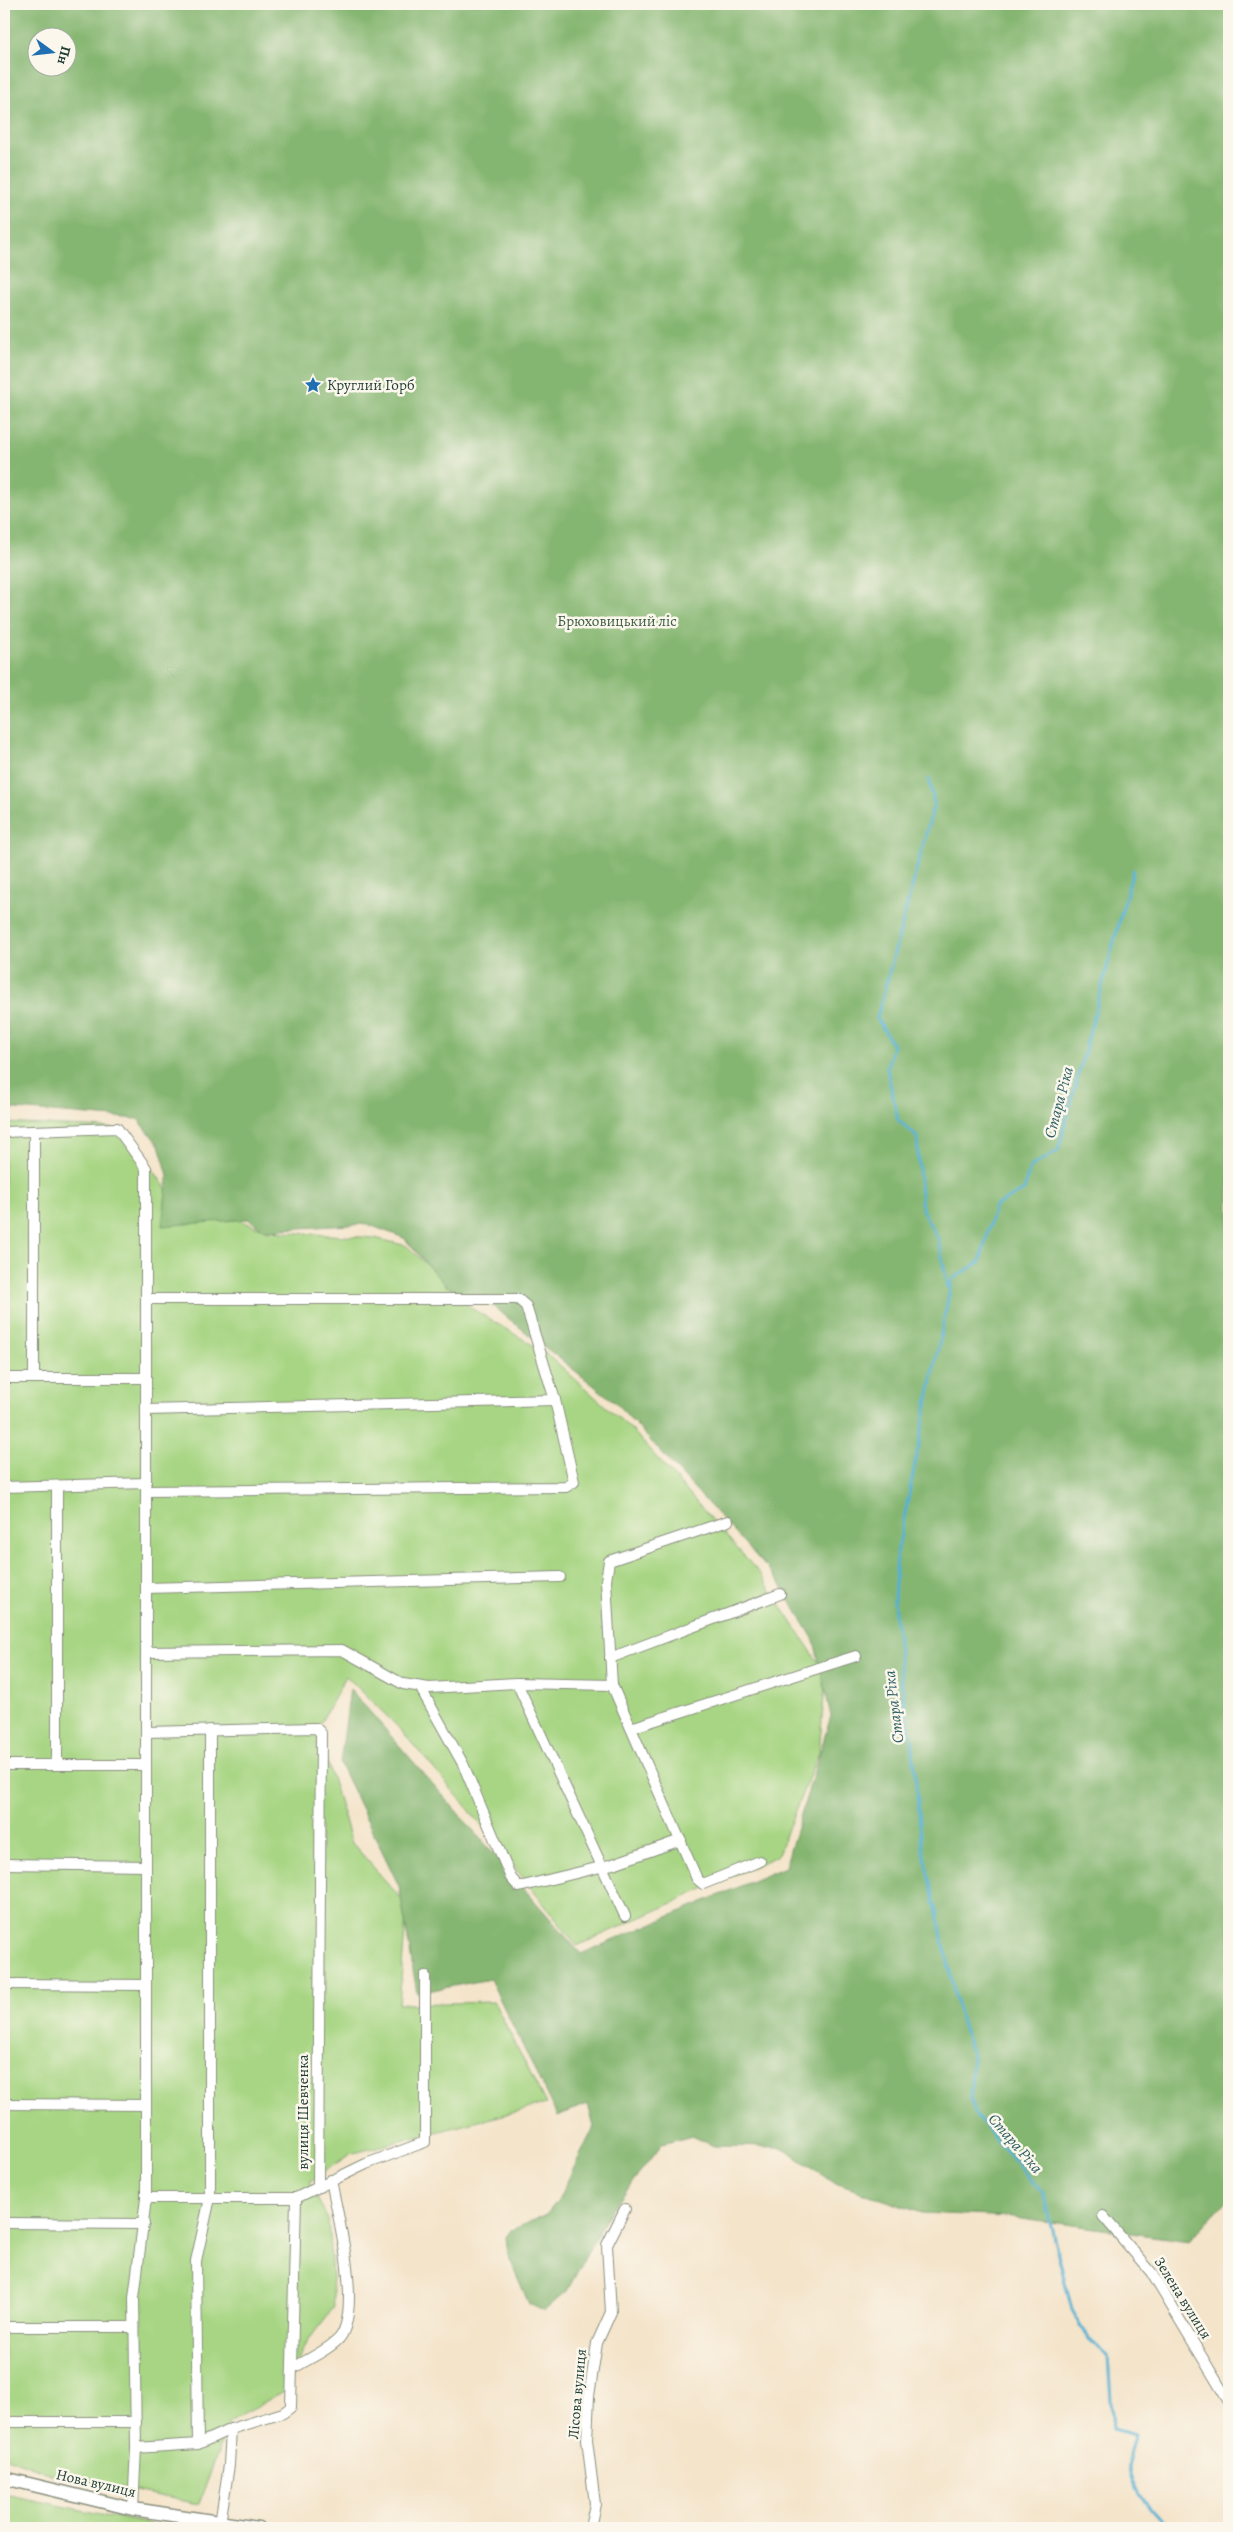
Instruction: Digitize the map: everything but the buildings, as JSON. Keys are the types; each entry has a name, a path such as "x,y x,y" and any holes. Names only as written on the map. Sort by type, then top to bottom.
{"street":[{"path":"4,1132 117,1128 146,1168 146,2198 134,2298 136,2448 133,2509"},
{"path":"34,1131 34,1378"},
{"path":"4,1487 566,1487 574,1482 555,1400 526,1306 518,1299 146,1299"},
{"path":"4,1378 146,1378"},
{"path":"146,1410 555,1400"},
{"path":"57,1486 57,1765"},
{"path":"728,1521 609,1561 606,1582 612,1685 697,1879 703,1884 760,1861"},
{"path":"146,1588 560,1577"},
{"path":"610,1658 780,1594"},
{"path":"147,1652 342,1650 403,1684 429,1688 518,1683 612,1685"},
{"path":"631,1728 856,1656"},
{"path":"518,1683 625,1916"},
{"path":"420,1687 463,1764 510,1878 519,1887 602,1867 681,1840"},
{"name":"вулиця Шевченка","path":"210,1730 316,1728 321,1733 318,2187 296,2198"},
{"path":"146,1732 210,1730 210,2198 196,2262 198,2444"},
{"path":"4,1765 146,1765"},
{"path":"4,1864 146,1866"},
{"path":"318,2187 366,2164 425,2142 425,1976"},
{"path":"4,1984 146,1985"},
{"path":"4,2104 146,2105"},
{"path":"293,2368 340,2337 348,2317 350,2294 331,2180"},
{"path":"136,2448 198,2444 231,2429 283,2413 290,2407 293,2368 296,2198 146,2198"},
{"name":"Лісова вулиця","path":"590,2528 595,2504 587,2440 589,2396 597,2343 611,2312 607,2245 624,2209"},
{"name":"Зелена вулиця","path":"1102,2216 1151,2272 1229,2402"},
{"path":"4,2223 144,2224"},
{"path":"4,2327 134,2327"},
{"path":"4,2422 136,2422"},
{"path":"214,2525 228,2464 231,2429"},
{"name":"Нова вулиця","path":"4,2478 133,2509 214,2525 258,2528"},
{"name":"Нова вулиця","path":"181,2518 194,2528"}],"green space":[{"name":"Брюховицький ліс","path":"4,4 1229,4 1229,2199 1189,2241 1014,2217 922,2213 835,2183 781,2147 714,2146 692,2136 662,2144 610,2211 567,2291 544,2311 529,2304 508,2255 506,2237 511,2230 547,2214 558,2200 594,2127 588,2104 557,2116 490,1979 417,1993 399,1886 340,1764 350,1689 581,1954 785,1867 831,1716 814,1640 779,1581 616,1403 494,1307 446,1286 404,1238 367,1224 265,1230 248,1219 162,1226 168,1175 159,1145 138,1119 4,1108"},
{"path":"4,1123 126,1129 171,1196 269,1231 375,1238 407,1246 471,1308 546,1353 633,1431 760,1574 826,1674 819,1752 777,1856 577,1946 466,1806 397,1726 346,1676 317,1729 352,1843 407,1905 399,2004 494,2002 546,2104 350,2154 309,2182 328,2220 334,2307 307,2342 284,2391 229,2422 199,2504 52,2474 4,2456"},
{"path":"4,2494 154,2525 160,2528 4,2528"}],"waterway":[{"path":"929,779 934,804 877,1018 893,1046 887,1069 898,1120 917,1137 922,1210 938,1239 948,1287"},
{"name":"Стара Ріка","path":"1133,870 1058,1151 1030,1167 1024,1190 995,1206 980,1262 952,1279 897,1554 894,1601 902,1687 912,1740 922,1846 959,2013 972,2055 971,2101 976,2116 1043,2194 1072,2310 1089,2339 1108,2356 1113,2429 1135,2435 1129,2458 1133,2479 1148,2506 1169,2528"}],"place":[{"name":"Круглий Горб","path":"313,385"}]}
